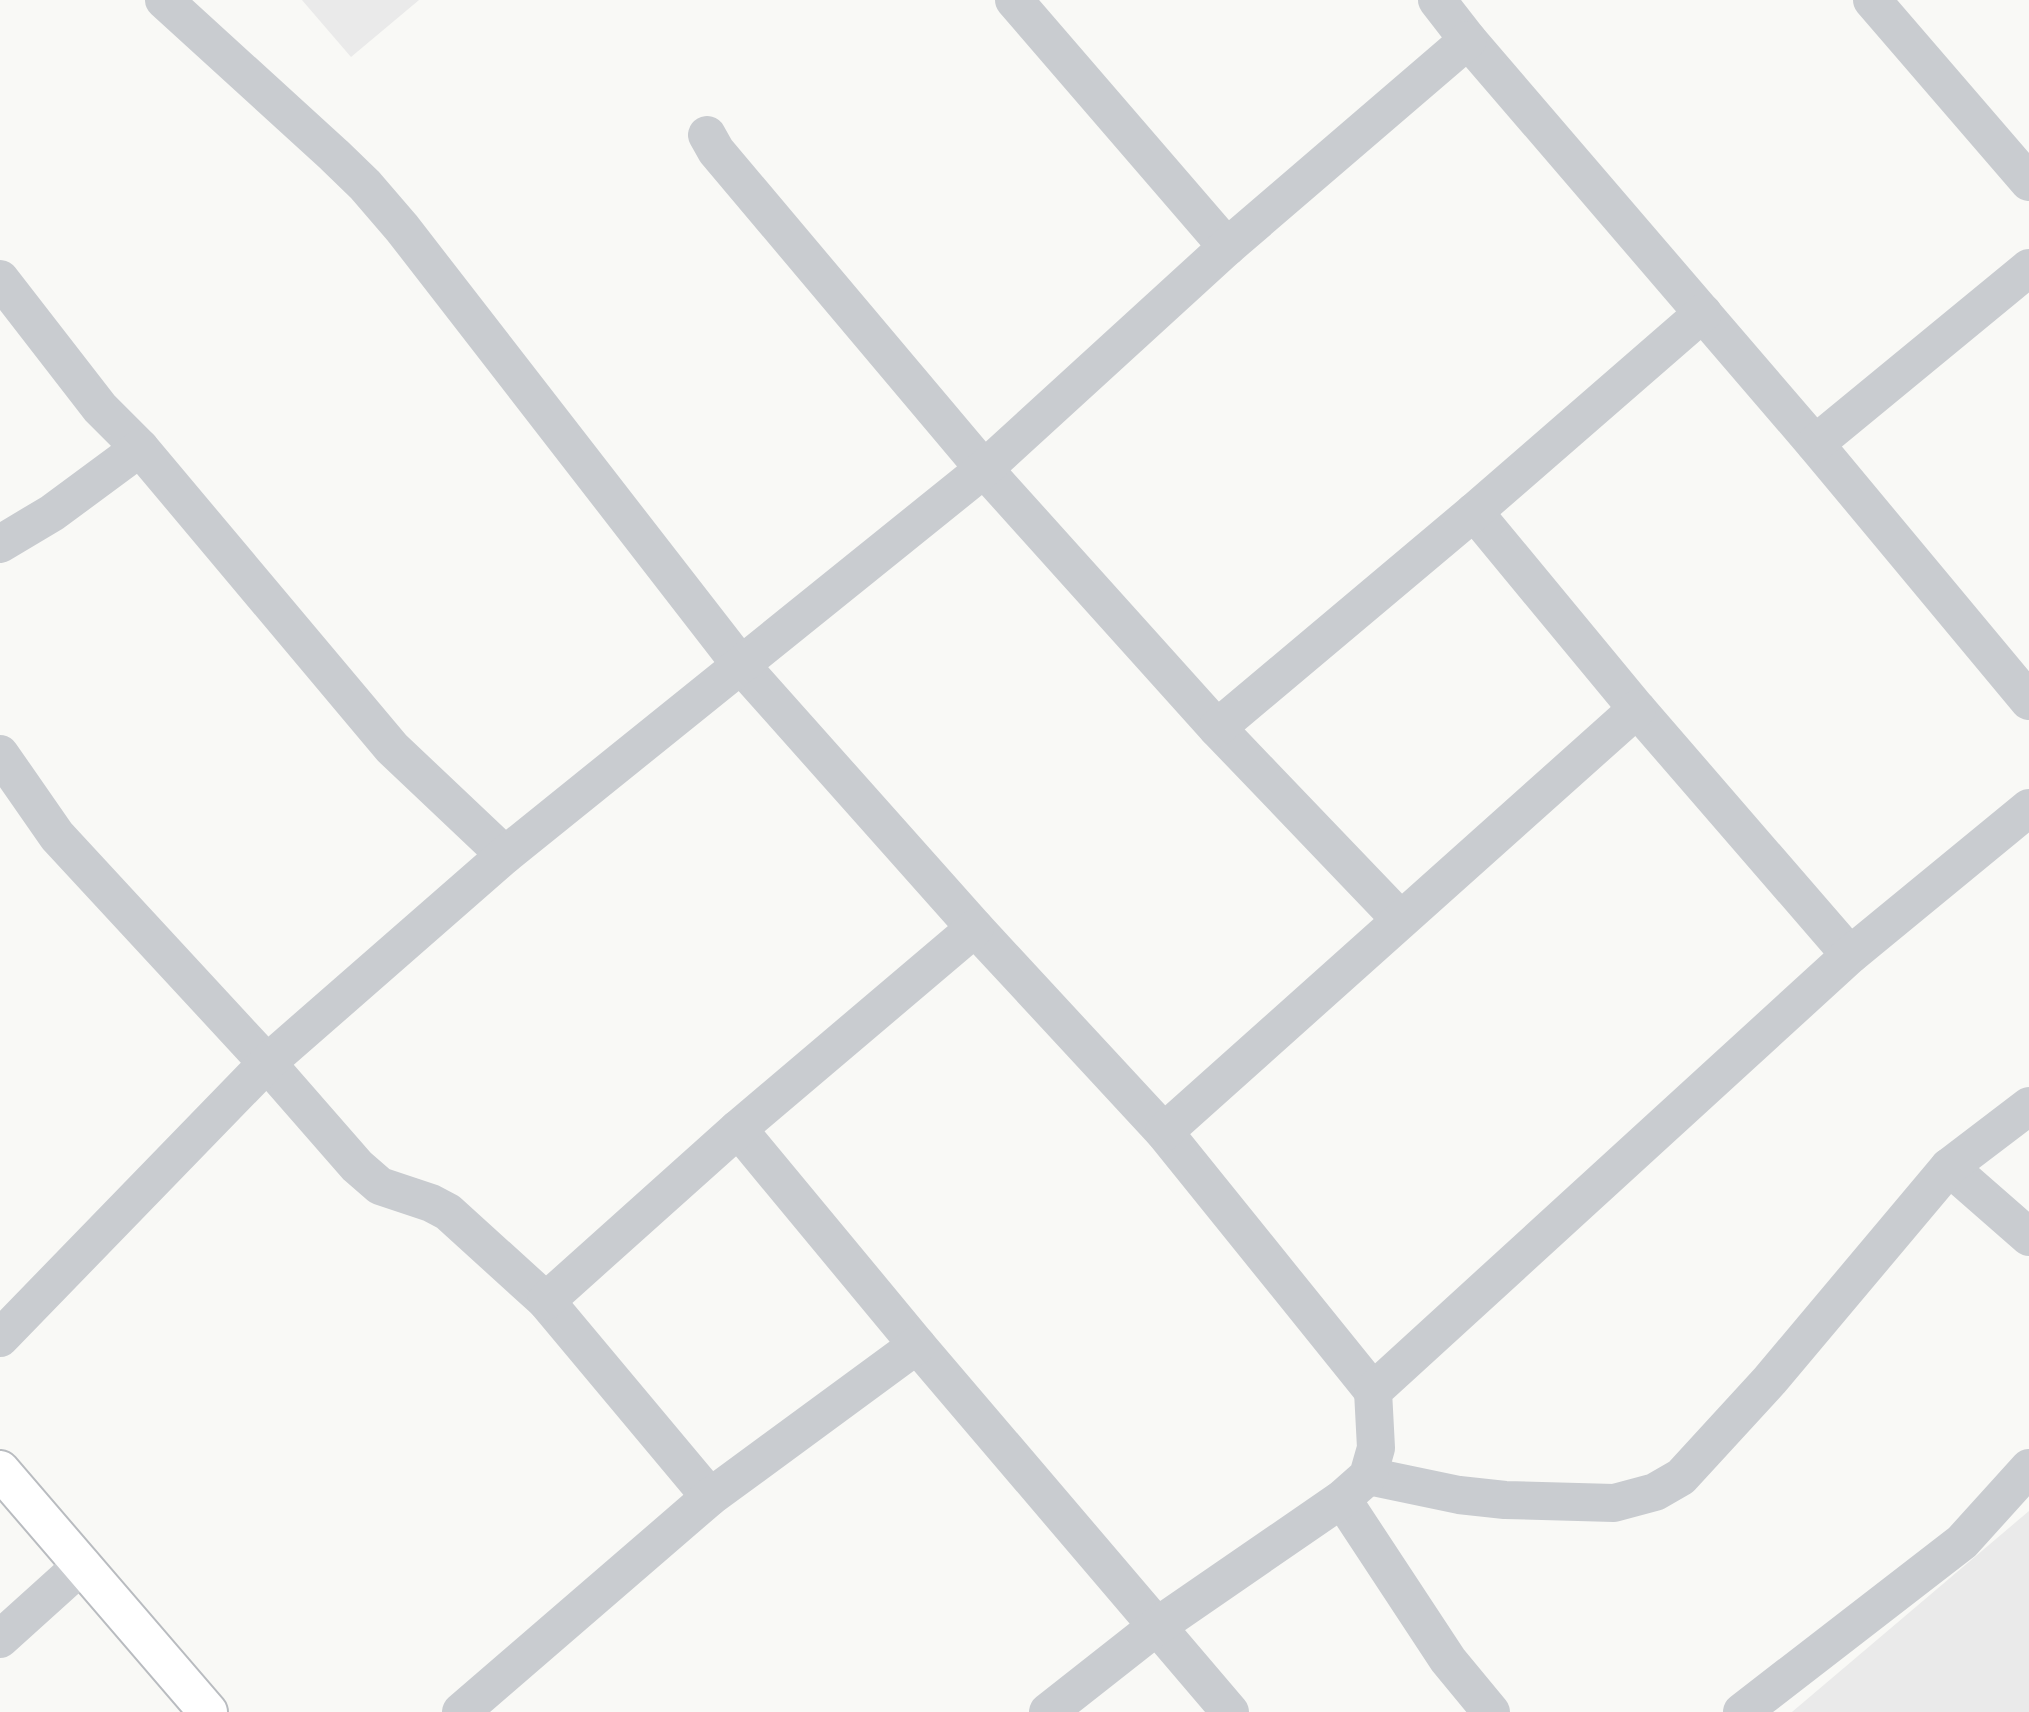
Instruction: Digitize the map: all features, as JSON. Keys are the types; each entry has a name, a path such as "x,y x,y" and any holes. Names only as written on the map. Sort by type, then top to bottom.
{"highway":[{"path":"0,1470 208,1712"}],"street":[{"path":"164,0 372,193 740,664 975,928 1164,1132 1373,1391 1376,1448 1355,1488 1156,1627 1048,1712"},
{"path":"1014,0 1227,247"},
{"path":"1437,0 1468,40 1815,444 2029,701"},
{"path":"1872,0 2029,182"},
{"path":"0,1338 267,1063 505,855 984,469 1227,247 1468,40"},
{"path":"707,135 716,151 984,469 1217,728 1400,919"},
{"path":"1815,444 2029,268"},
{"path":"0,279 100,408 140,448 392,748 505,855"},
{"path":"1217,728 1474,512 1703,313"},
{"path":"0,544 52,513 140,448"},
{"path":"1474,512 1637,709 1850,955"},
{"path":"1164,1132 1637,709"},
{"path":"0,754 57,836 267,1063 367,1176 380,1186 431,1203 448,1212 546,1301 710,1497"},
{"path":"1373,1391 1850,955 2029,808"},
{"path":"546,1301 738,1129 975,928"},
{"path":"1355,1488 1505,1500 1614,1503 1655,1492 1681,1477 1770,1380 1949,1167 2029,1106"},
{"path":"738,1129 917,1345 1230,1712"},
{"path":"1949,1167 2029,1237"},
{"path":"461,1712 710,1497 917,1345"},
{"path":"1742,1712 1962,1542 2029,1468"},
{"path":"1355,1488 1448,1660 1491,1712"},
{"path":"0,1639 82,1565"}],"shaded area":[{"path":"302,0 419,0 351,57"},
{"path":"2029,1511 2029,1712 1792,1712"}]}
